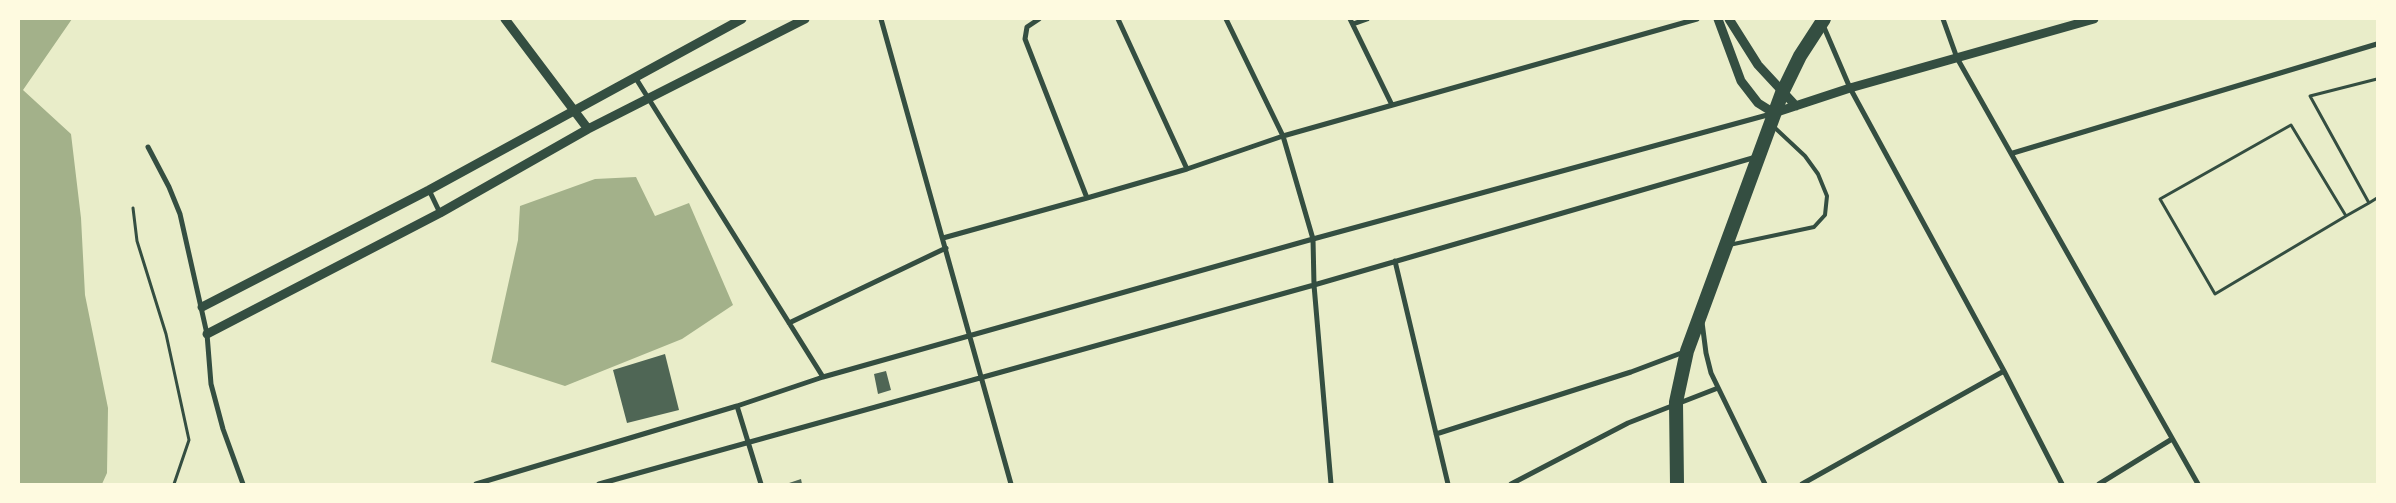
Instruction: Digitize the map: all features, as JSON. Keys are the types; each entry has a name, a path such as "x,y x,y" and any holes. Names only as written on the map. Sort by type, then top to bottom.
{"highway":[{"path":"1677,484 1676,402 1686,351 1782,93 1800,56 1823,20"}],"street":[{"path":"505,19 588,129"},
{"path":"202,307 429,190 574,109 742,19"},
{"path":"207,334 440,213 588,129 805,19"},
{"path":"881,19 946,248 968,338 1011,484"},
{"path":"1039,19 1027,27 1026,43 1087,198"},
{"path":"1118,19 1187,168"},
{"path":"1226,19 1283,136 1313,239 1314,285 1332,484"},
{"path":"1367,19 1352,21 1392,105"},
{"path":"943,238 1087,198 1187,168 1283,136 1697,19"},
{"path":"1718,19 1741,81 1772,119"},
{"path":"1729,19 1758,65 1796,106"},
{"path":"1943,19 1957,58 2013,153 2198,484"},
{"path":"476,484 737,406 823,377 968,338 1313,239 1772,119 1796,106 1850,88 2094,19"},
{"path":"1823,20 1850,88 2004,371 2062,484"},
{"path":"2013,153 2377,44"},
{"path":"635,77 823,377"},
{"path":"148,147 169,187 180,214 207,334 211,384 243,484"},
{"path":"599,484 980,376 1314,285 1759,156"},
{"path":"429,190 440,213"},
{"path":"789,324 946,248"},
{"path":"1395,260 1448,484"},
{"path":"1701,314 1706,353 1718,388 1765,484"},
{"path":"1436,434 1632,372 1686,351"},
{"path":"1802,484 2004,371"},
{"path":"1511,484 1628,423 1676,402 1718,388"},
{"path":"737,406 761,484"},
{"path":"2099,484 2172,439"}],"lane":[{"path":"1727,245 1814,227 1825,215 1827,196 1818,174 1805,156 1772,119"}],"path":[{"path":"2369,203 2310,96 2377,78"},
{"path":"2346,216 2291,125 2160,199 2215,294 2377,198"},
{"path":"133,208 137,241 166,334 190,440 174,484"}],"shaded area":[{"path":"19,19 72,19 23,90 71,134 81,218 85,295 108,408 107,473 102,484 19,484"},
{"path":"636,177 655,216 689,203 733,305 682,339 565,386 491,362 518,240 520,206 595,179"}],"building":[{"path":"665,354 679,410 627,423 613,370"},
{"path":"886,371 891,390 878,394 874,374"},
{"path":"801,479 802,484 786,484"}]}
